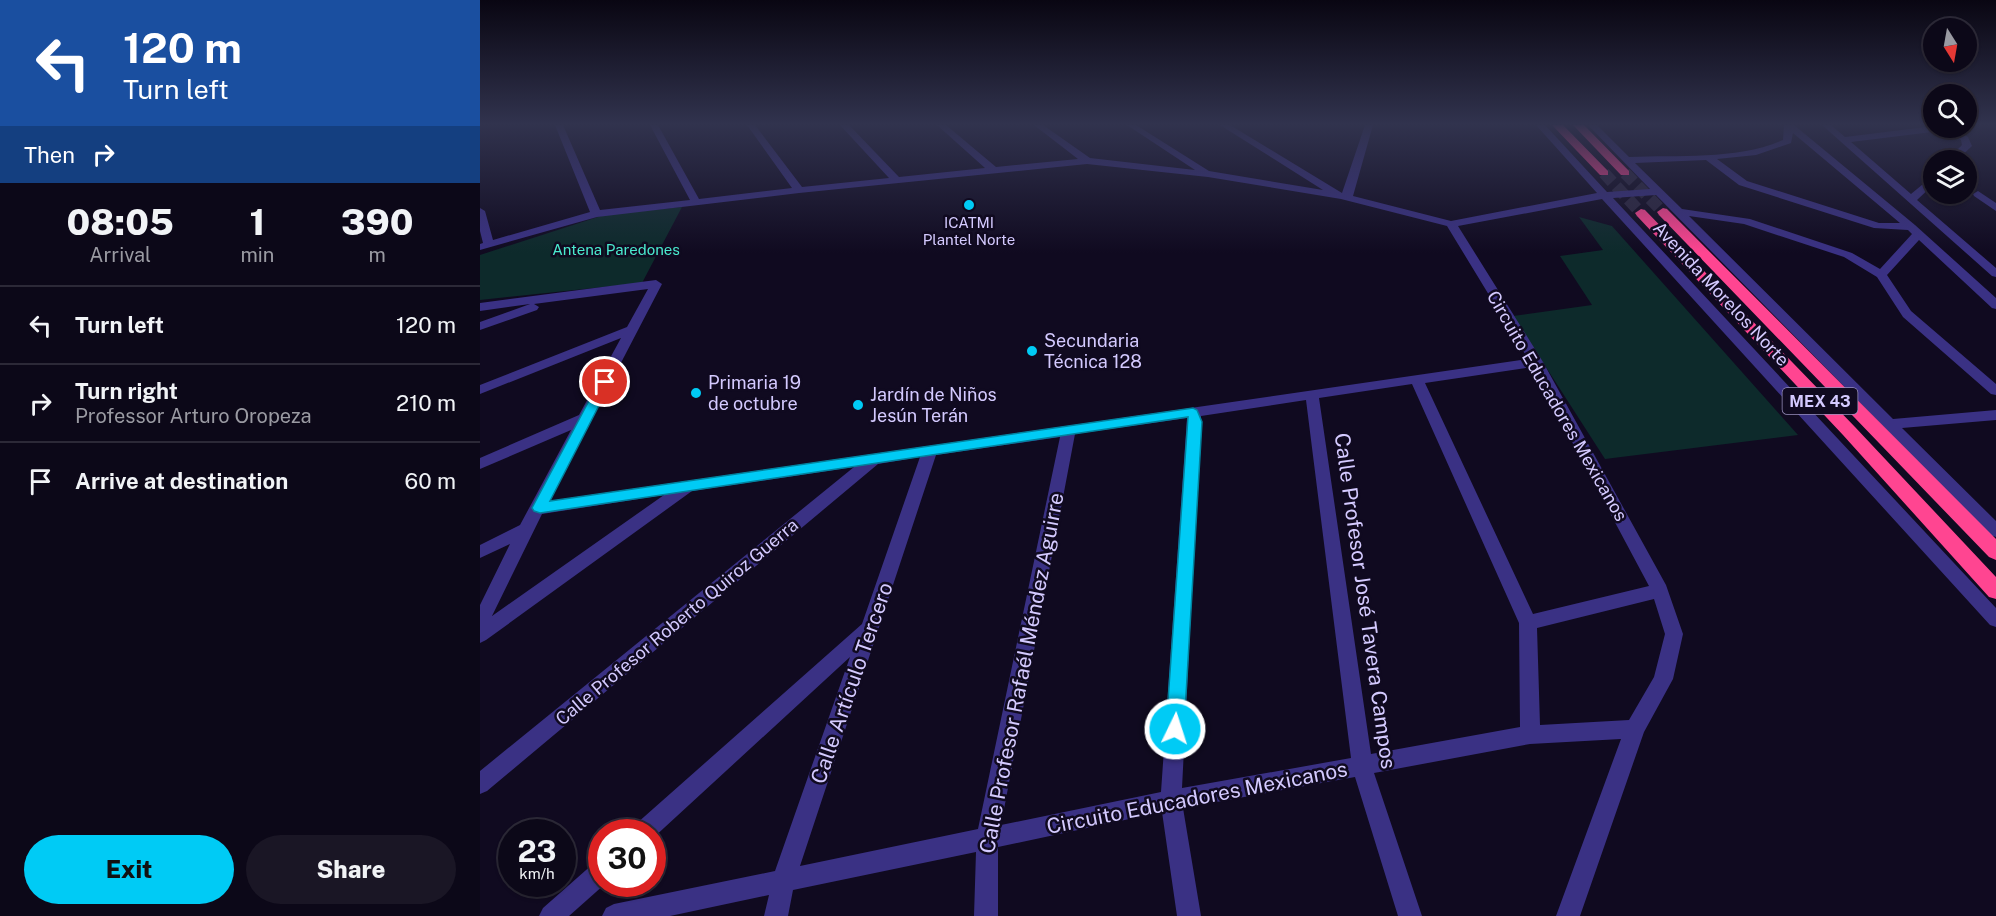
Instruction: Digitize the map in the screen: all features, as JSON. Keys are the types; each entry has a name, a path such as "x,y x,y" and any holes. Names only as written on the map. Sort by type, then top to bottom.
{"highway":[{"path":"1598,168 1604,174"},
{"path":"1620,168 1625,173"},
{"name":"MEX 43","path":"1663,212 1996,552"},
{"name":"MEX 43","path":"1641,213 1849,430 1996,591"}],"street":[{"path":"577,168 596,214"},
{"path":"677,168 696,202"},
{"path":"783,168 799,190"},
{"path":"884,168 896,180"},
{"path":"480,211 485,246 596,214 1017,168"},
{"path":"1150,168 1208,174 1345,197 1450,224 1605,195 1659,192"},
{"path":"1198,168 1208,174"},
{"path":"1300,168 1345,197"},
{"path":"1345,197 1355,168"},
{"name":"Avenida Morelos Norte","path":"1580,168 1996,620"},
{"name":"Avenida Morelos Norte","path":"1635,168 1996,531"},
{"path":"1723,168 1743,183 1878,226 1915,230"},
{"path":"1840,168 1915,230 1996,305"},
{"path":"1875,168 1996,274"},
{"path":"1911,200 1923,189"},
{"path":"1978,194 1996,208"},
{"path":"1573,201 1622,213"},
{"path":"1681,212 1746,221 1848,255 1881,275 1907,314 1996,391"},
{"name":"Circuito Educadores Mexicanos","path":"614,916 1171,800 1530,735 1635,729 1663,679 1674,634 1660,590 1536,362 1450,224"},
{"path":"1881,275 1915,230"},
{"path":"1980,261 1996,264"},
{"path":"480,307 656,284 540,508 526,529 480,623"},
{"path":"480,326 555,299"},
{"path":"480,390 633,329"},
{"path":"540,508 1536,362"},
{"path":"1417,380 1528,624 1530,735"},
{"name":"Calle Profesor José Tavera Campos","path":"1311,395 1315,404 1362,767 1410,916"},
{"path":"1189,916 1171,800 1195,422 1193,412"},
{"path":"1890,424 1996,414"},
{"path":"480,464 586,418"},
{"name":"Calle Profesor Rafaél Méndez Aguirre","path":"986,916 987,840 1069,430"},
{"name":"Calle Artículo Tercero","path":"776,916 784,880 930,451"},
{"name":"Calle Profesor Roberto Quiroz Guerra","path":"480,784 874,459"},
{"path":"480,635 688,486"},
{"path":"480,552 526,529"},
{"path":"1528,624 1660,590"},
{"path":"658,819 872,626"},
{"path":"1568,916 1635,729"},
{"path":"551,916 588,883"}],"green space":[{"name":"Antena Paredones","path":"682,207 642,283 480,300 480,255 604,215"},
{"path":"1579,217 1612,226 1798,435 1605,459 1513,316 1592,305 1560,256 1603,250"}],"tunnel":[{"path":"1604,173 1641,213"},
{"path":"1625,173 1663,212"}],"place":[{"name":"ICATMI Plantel Norte","path":"969,205"},
{"name":"Secundaria Técnica 128","path":"1032,351"},
{"name":"Primaria 19 de octubre","path":"696,393"},
{"name":"Jardín de Niños Jesún Terán","path":"858,405"}],"route":[{"path":"605,382 540,508 1193,412 1195,422 1175,729"}]}
